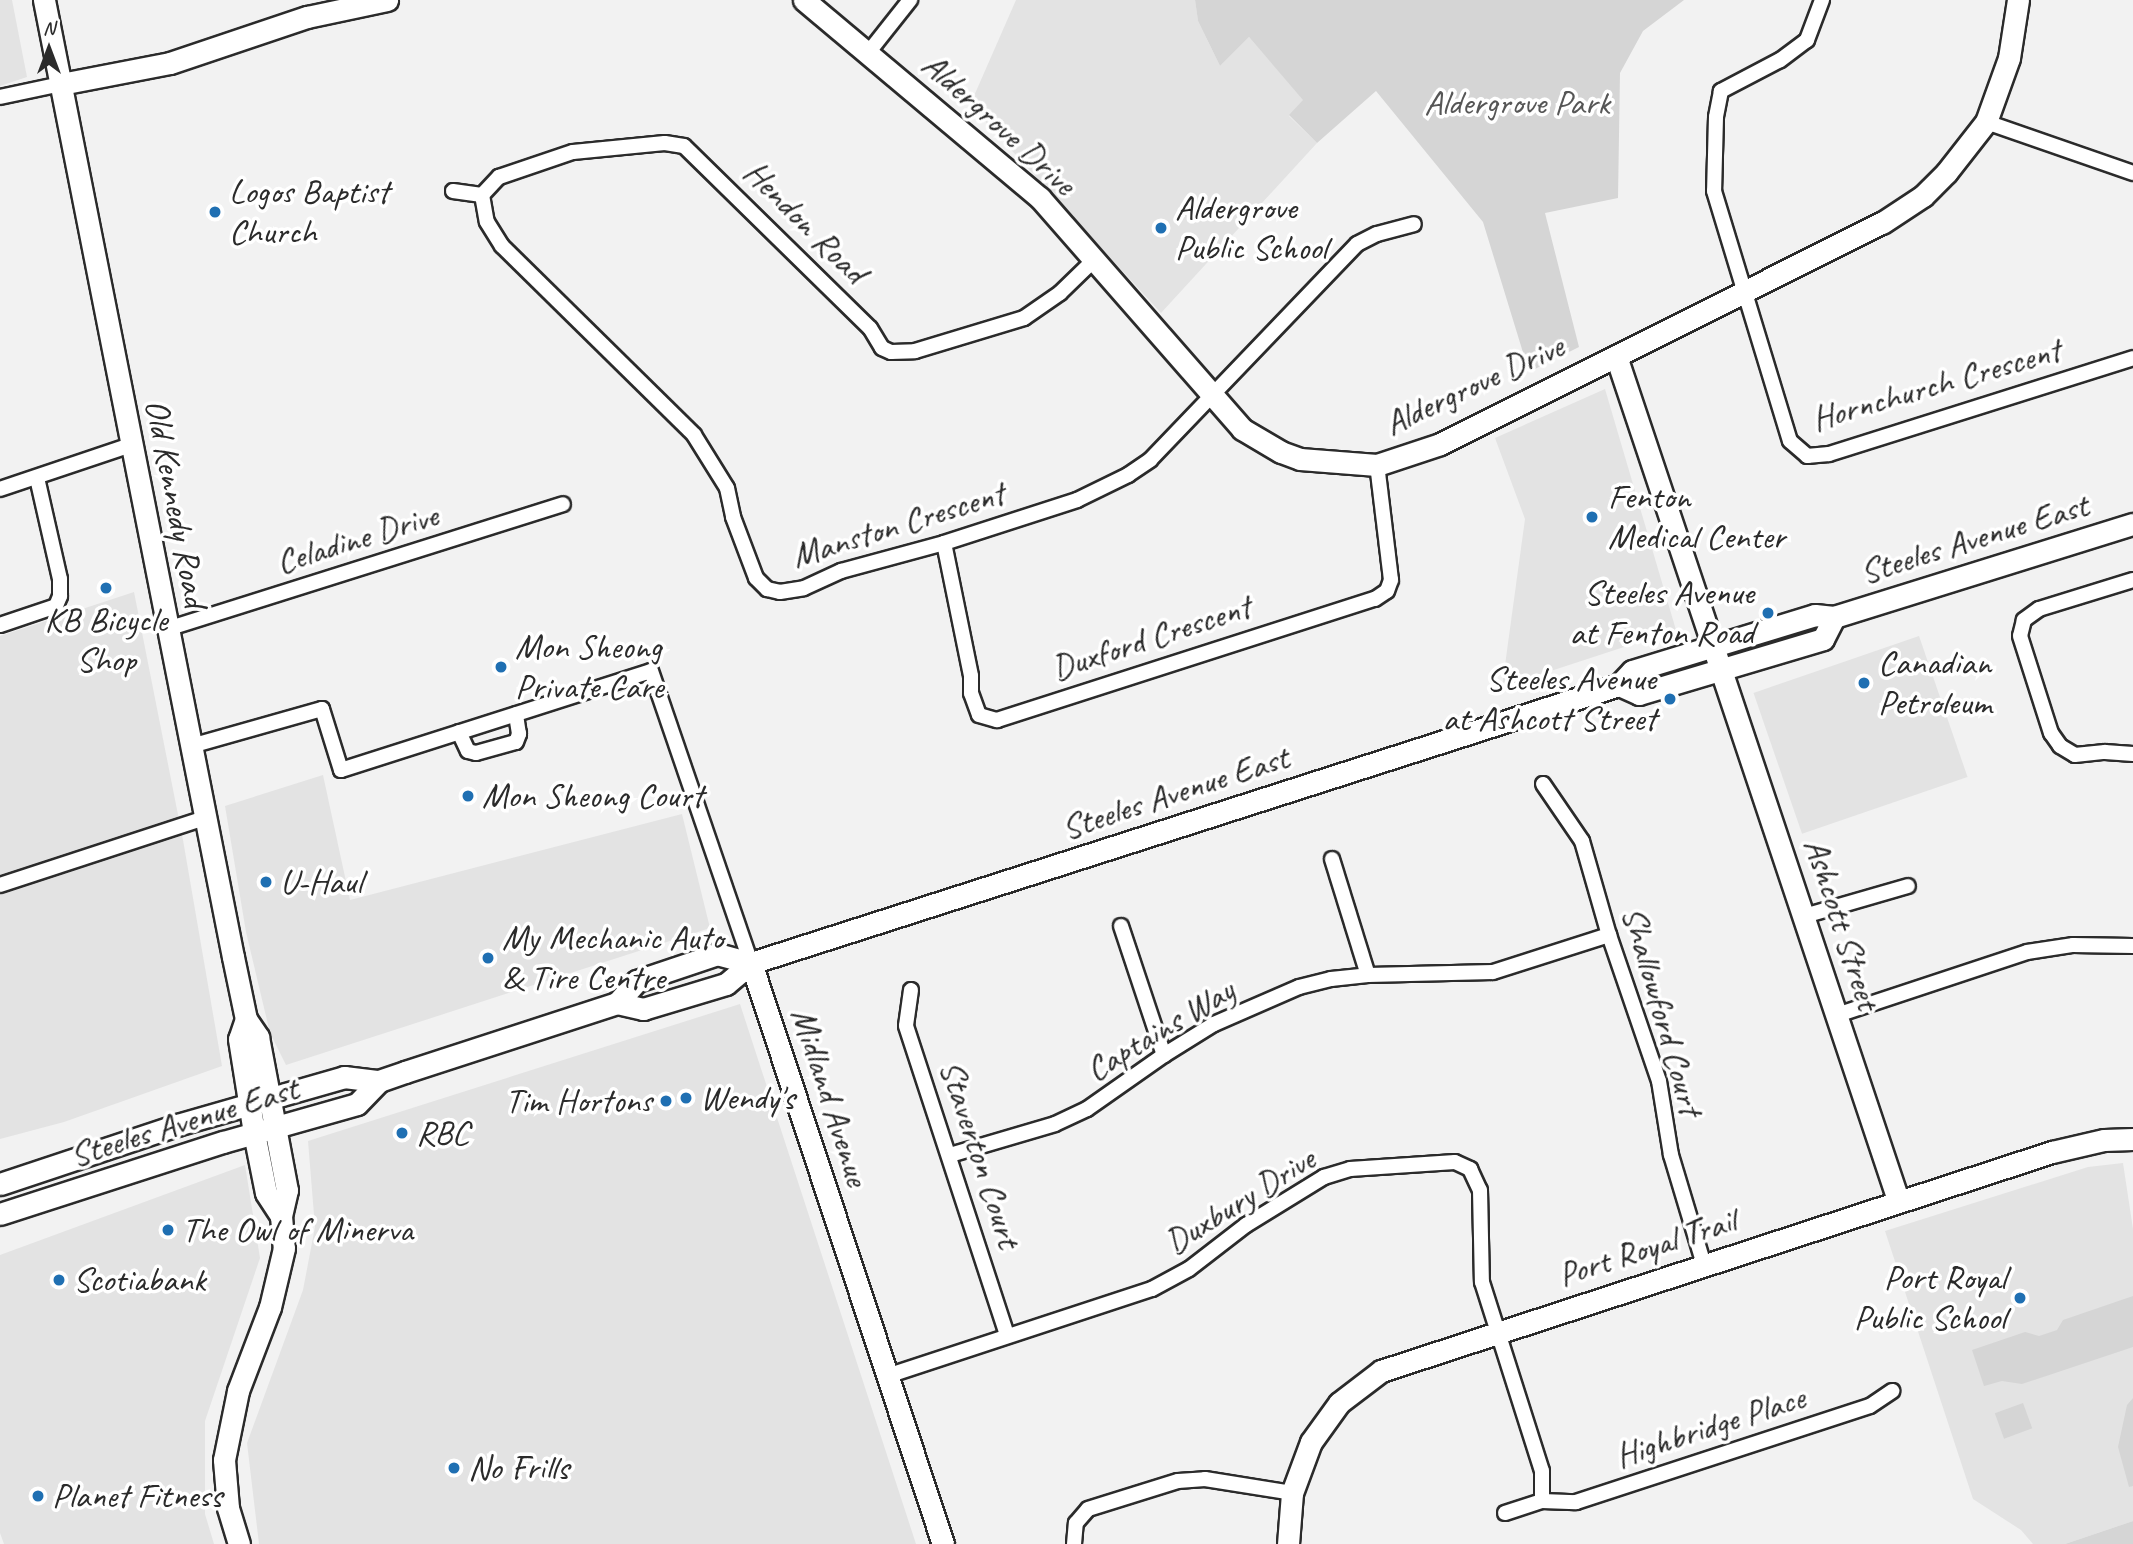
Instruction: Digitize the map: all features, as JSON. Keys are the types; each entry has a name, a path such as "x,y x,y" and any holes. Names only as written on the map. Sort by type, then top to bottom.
{"street":[{"name":"Old Kennedy Road","path":"44,0 246,1019 258,1037 260,1101 265,1130 266,1193 281,1216 284,1248 270,1307 238,1391 224,1460 228,1508 239,1544"},
{"path":"0,97 170,63 307,17 387,0"},
{"name":"Aldergrove Drive","path":"804,0 1015,176 1094,260 1242,429 1280,452 1300,459 1377,465 1440,444 1882,223 1912,204 1946,173 1986,122 2009,58 2018,0"},
{"path":"868,53 910,0"},
{"path":"1746,290 1714,191 1713,165 1721,91 1780,60 1807,40 1822,0"},
{"path":"1986,122 2133,173"},
{"name":"Hendon Road","path":"482,195 499,177 573,152 665,143 684,146 870,328 882,348 891,352 915,351 1024,318 1060,293 1094,260"},
{"path":"453,191 482,195"},
{"name":"Manston Crescent","path":"482,195 487,222 502,246 694,435 727,488 750,565 767,589 780,592 804,588 841,571 944,543 1077,500 1128,475 1150,460 1210,393 1357,244 1377,234 1414,224"},
{"name":"Hornchurch Crescent","path":"1746,290 1753,324 1790,441 1807,456 1853,448 2133,358"},
{"name":"Ashcott Street","path":"1616,356 1898,1200"},
{"path":"0,489 131,445"},
{"name":"Duxford Crescent","path":"944,543 971,676 971,693 979,715 997,720 1376,599 1387,591 1391,580 1377,465"},
{"path":"0,625 57,606 60,596 60,579 37,478"},
{"name":"Celadine Drive","path":"167,629 563,504"},
{"name":"Steeles Avenue East","path":"617,1003 643,1009 726,984 751,963 1619,685 1632,671 1815,615 1834,617 2133,524"},
{"path":"2133,580 2039,609 2024,620 2020,636 2051,733 2060,746 2075,755 2105,751 2133,754"},
{"name":"Steeles Avenue East","path":"1619,685 1639,694 1823,639 1834,617"},
{"name":"Midland Avenue","path":"516,714 651,671 751,963 943,1544"},
{"path":"191,746 322,709 341,770 459,732 516,714 519,734 516,742 476,753 468,751 459,732"},
{"name":"Shallowford Court","path":"1543,784 1581,841 1609,935 1659,1081 1671,1156 1704,1265"},
{"path":"0,885 205,818"},
{"path":"1332,859 1368,975"},
{"path":"1804,916 1908,886"},
{"path":"1121,926 1164,1055"},
{"name":"Captains Way","path":"950,1155 1055,1124 1087,1109 1214,1024 1299,987 1331,979 1368,975 1493,972 1609,935"},
{"path":"1837,1015 2027,952 2073,944 2133,946"},
{"name":"Steeles Avenue East","path":"0,1184 344,1077 379,1081 617,1003 637,981 717,954 751,963"},
{"name":"Staverton Court","path":"911,990 906,1026 1007,1335"},
{"name":"Steeles Avenue East","path":"0,1214 265,1130 357,1104 379,1081"},
{"name":"Port Royal Trail","path":"1288,1544 1292,1493 1302,1460 1320,1426 1339,1403 1360,1384 1398,1363 2052,1152 2104,1140 2133,1139"},
{"name":"Duxbury Drive","path":"887,1376 1137,1295 1166,1283 1246,1225 1324,1177 1350,1170 1455,1162 1470,1170 1480,1190 1482,1282 1498,1331"},
{"path":"1498,1331 1542,1471 1542,1501"},
{"name":"Highbridge Place","path":"1505,1513 1542,1501 1576,1502 1870,1406 1892,1391"},
{"path":"1074,1544 1076,1523 1088,1509 1178,1481 1205,1479 1292,1493"}],"shaded area":[{"path":"0,0 12,0 27,77 0,86"},
{"name":"Aldergrove Public School","path":"1016,0 1195,0 1198,21 1220,66 1249,37 1304,100 1289,116 1317,143 1161,313 970,105"},
{"path":"1605,389 1676,630 1502,687 1525,519 1495,438"},
{"path":"134,592 183,840 222,1066 64,1122 0,1139 0,636"},
{"path":"1919,636 1968,777 1802,834 1754,693"},
{"path":"323,775 350,900 682,814 710,928 286,1065 270,1033 246,932 225,806"},
{"path":"740,1004 916,1544 259,1544 247,1443 303,1290 315,1227 308,1141"},
{"name":"Port Royal Public School","path":"2123,1163 2133,1229 2133,1521 2065,1544 2033,1544 2021,1530 1973,1499 1885,1231 2088,1167"},
{"path":"245,1165 260,1258 205,1421 205,1514 214,1544 4,1544 0,1533 0,1255"}],"green space":[{"name":"Aldergrove Park","path":"1195,0 1684,0 1643,31 1620,73 1618,198 1545,213 1579,347 1529,372 1483,222 1376,91 1317,143 1289,115 1303,100 1249,37 1220,66 1198,21"},
{"path":"2133,1296 2133,1347 2022,1384 2002,1381 1984,1386 1972,1350 2025,1332 2039,1336 2057,1330 2063,1320"},
{"path":"2133,1398 2133,1486 2129,1487 2118,1447 2127,1405"},
{"path":"2023,1403 2032,1428 2004,1439 1995,1413"},
{"path":"2133,1521 2133,1544 2065,1544"}],"place":[{"name":"Logos Baptist Church","path":"215,212"},
{"name":"Aldergrove Public School","path":"1161,228"},
{"name":"Fenton Medical Center","path":"1592,517"},
{"name":"KB Bicycle Shop","path":"106,588"},
{"name":"Steeles Avenue at Fenton Road","path":"1768,613"},
{"name":"Mon Sheong Private Care","path":"501,667"},
{"name":"Canadian Petroleum","path":"1864,683"},
{"name":"Steeles Avenue at Ashcott Street","path":"1670,699"},
{"name":"Mon Sheong Court","path":"468,796"},
{"name":"U-Haul","path":"266,882"},
{"name":"My Mechanic Auto & Tire Centre","path":"488,958"},
{"name":"Wendy's","path":"686,1098"},
{"name":"Tim Hortons","path":"666,1101"},
{"name":"RBC","path":"402,1133"},
{"name":"The Owl of Minerva","path":"168,1230"},
{"name":"Scotiabank","path":"59,1280"},
{"name":"Port Royal Public School","path":"2020,1298"},
{"name":"No Frills","path":"454,1468"},
{"name":"Planet Fitness","path":"38,1496"}]}
